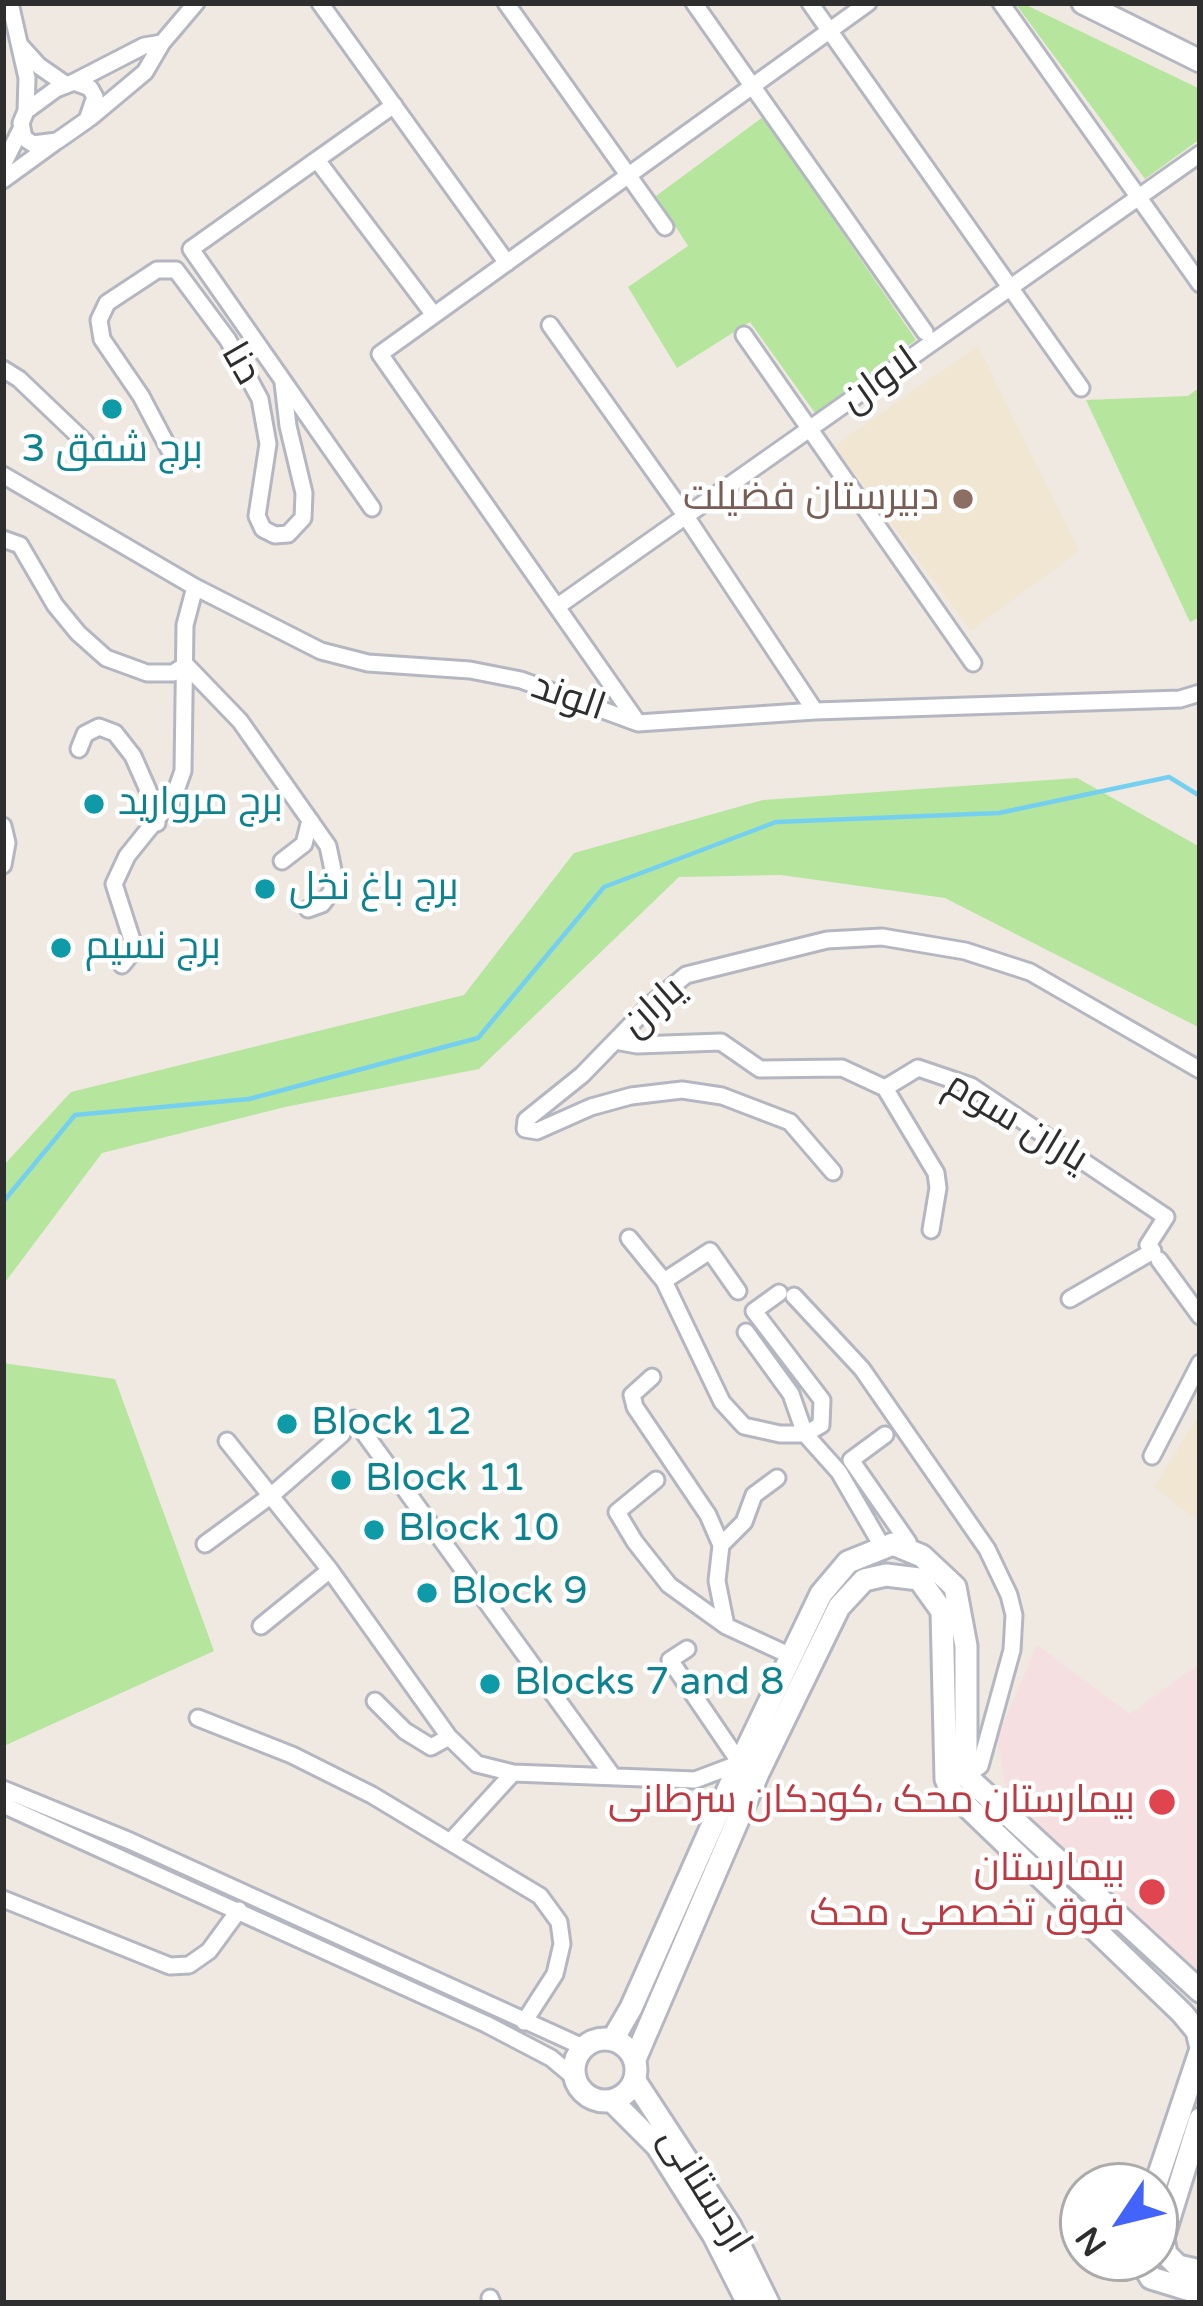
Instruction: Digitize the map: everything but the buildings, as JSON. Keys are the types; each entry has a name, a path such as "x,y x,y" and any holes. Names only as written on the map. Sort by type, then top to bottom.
{"main road":[{"path":"1084,3 1200,61"},
{"path":"613,2039 820,1594 848,1562 893,1547 922,1556 955,1587 965,1646 959,1783 1199,2039 1162,2162"},
{"path":"635,2070 630,2050 602,2038 583,2048 575,2062 575,2078 593,2099 612,2102 630,2090 758,1773 839,1606 864,1580 886,1575 919,1579 942,1611 946,1779 959,1783 1200,1991"},
{"name":"اردستانی","path":"635,2070 730,2226 768,2303"},
{"name":"اردستانی","path":"612,2102 657,2146 714,2236 748,2303"},
{"path":"1200,2119 1163,2238 1166,2254 1178,2266 1200,2271"},
{"path":"1164,2282 1200,2293"}],"street":[{"path":"3,165 26,111 27,78 10,3"},
{"path":"3,180 145,72 196,3"},
{"path":"320,3 507,262"},
{"path":"506,3 665,227"},
{"path":"694,3 925,332"},
{"path":"810,3 1081,388"},
{"path":"638,723 380,354 868,3"},
{"path":"1001,3 1200,284"},
{"path":"18,43 39,66 69,83 90,88 95,97 87,120"},
{"path":"26,111 69,83 144,46 162,43"},
{"path":"372,508 191,249 394,105"},
{"path":"21,129 33,144 57,141"},
{"name":"لاوان","path":"558,606 1200,154"},
{"path":"317,160 434,315"},
{"name":"دنا","path":"169,449 142,396 102,339 99,320 107,304 157,270 176,271 228,340 260,399 268,444 257,516 263,530 274,536 288,534 303,518 304,493 288,426 284,383"},
{"path":"550,325 687,518 815,711"},
{"path":"744,335 973,663"},
{"path":"3,369 85,442"},
{"name":"الوند","path":"3,476 195,587 321,651 368,663 470,670 521,680 638,723 815,711 1180,700"},
{"path":"3,539 20,545 55,605 106,658 147,674 173,673 186,665"},
{"path":"122,965 130,955 132,940 114,884 116,874 173,799 183,771 185,625 195,587"},
{"path":"186,665 240,721 328,846 332,892 322,904 308,909"},
{"path":"1180,700 1200,693"},
{"path":"1180,700 1200,708"},
{"path":"79,749 85,734 99,727 115,733 133,756 157,823"},
{"path":"282,861 304,844 310,820"},
{"path":"3,826 7,843 3,865"},
{"name":"یاران","path":"832,1172 790,1122 722,1096 682,1090 631,1096 591,1107 537,1131 525,1129 526,1120 582,1075 686,975 827,940 882,938 964,951 1030,972 1200,1070"},
{"name":"یاران سوم","path":"615,1041 637,1045 721,1042 760,1069 842,1068 885,1088 918,1068 971,1086 1166,1217 1148,1245 1156,1256"},
{"path":"885,1088 935,1173 938,1188 931,1231"},
{"path":"629,1238 664,1282 712,1386 744,1426 780,1434 806,1433 821,1425 822,1400 754,1311 786,1295 862,1369 987,1549 1014,1615 1012,1651 980,1766 959,1783"},
{"path":"664,1282 710,1251 738,1291"},
{"path":"1070,1299 1156,1256 1200,1316"},
{"path":"746,1331 791,1394 806,1433 893,1547 908,1542 851,1460 885,1435"},
{"path":"1152,1456 1200,1364"},
{"path":"652,1377 632,1395 635,1406 708,1516 721,1545 717,1581 726,1626"},
{"path":"354,1419 612,1775"},
{"path":"205,1544 342,1434"},
{"path":"227,1441 273,1494 449,1737 477,1764 512,1774 694,1780 740,1762 670,1660 687,1649"},
{"path":"721,1545 744,1522 754,1496 777,1478"},
{"path":"656,1480 616,1512 669,1585 726,1626 791,1656"},
{"path":"261,1626 330,1570"},
{"path":"375,1701 405,1731 431,1747 449,1737"},
{"path":"198,1718 292,1755 372,1795 540,1896 559,1922 562,1944 555,1974 524,2022"},
{"path":"450,1842 512,1774"},
{"path":"3,1789 130,1841 583,2048"},
{"path":"3,1805 486,2024 550,2058 575,2078"},
{"path":"3,1899 170,1966 189,1965 209,1952 239,1910"}],"shaded area":[{"name":"دبیرستان فضیلت","path":"978,346 1079,551 971,631 834,446"},
{"path":"1200,1413 1200,1523 1154,1487"},
{"name":"بیمارستان فوق تخصصی محک","path":"1037,1645 1130,1714 1200,1663 1200,1983 1008,1800 997,1738"}],"green space":[{"path":"1015,3 1200,89 1200,139 1145,179"},
{"path":"763,117 916,340 815,413 750,322 677,368 628,287 688,246 656,196"},
{"path":"1200,387 1200,617 1190,622 1086,400 1188,396"},
{"path":"1077,778 1200,847 1200,1028 945,898 781,875 679,877 479,1069 285,1107 102,1153 3,1285 3,1166 71,1092 464,995 574,853 763,800"},
{"path":"3,1363 115,1379 214,1651 6,1745"}],"waterway":[{"path":"3,1202 75,1115 249,1099 478,1038 604,887 776,822 999,813 1169,777 1200,796"}],"place":[{"name":"برج شفق 3","path":"112,409"},
{"name":"دبیرستان فضیلت","path":"963,499"},
{"name":"برج مروارید","path":"94,804"},
{"name":"برج باغ نخل","path":"265,889"},
{"name":"برج نسیم","path":"61,948"},
{"name":"Block 12","path":"287,1424"},
{"name":"Block 11","path":"341,1480"},
{"name":"Block 10","path":"374,1530"},
{"name":"Block 9","path":"427,1593"},
{"name":"Blocks 7 and 8","path":"490,1684"},
{"name":"بیمارستان محک ،کودکان سرطانی","path":"1162,1802"},
{"name":"بیمارستان فوق تخصصی محک","path":"1152,1892"}]}
